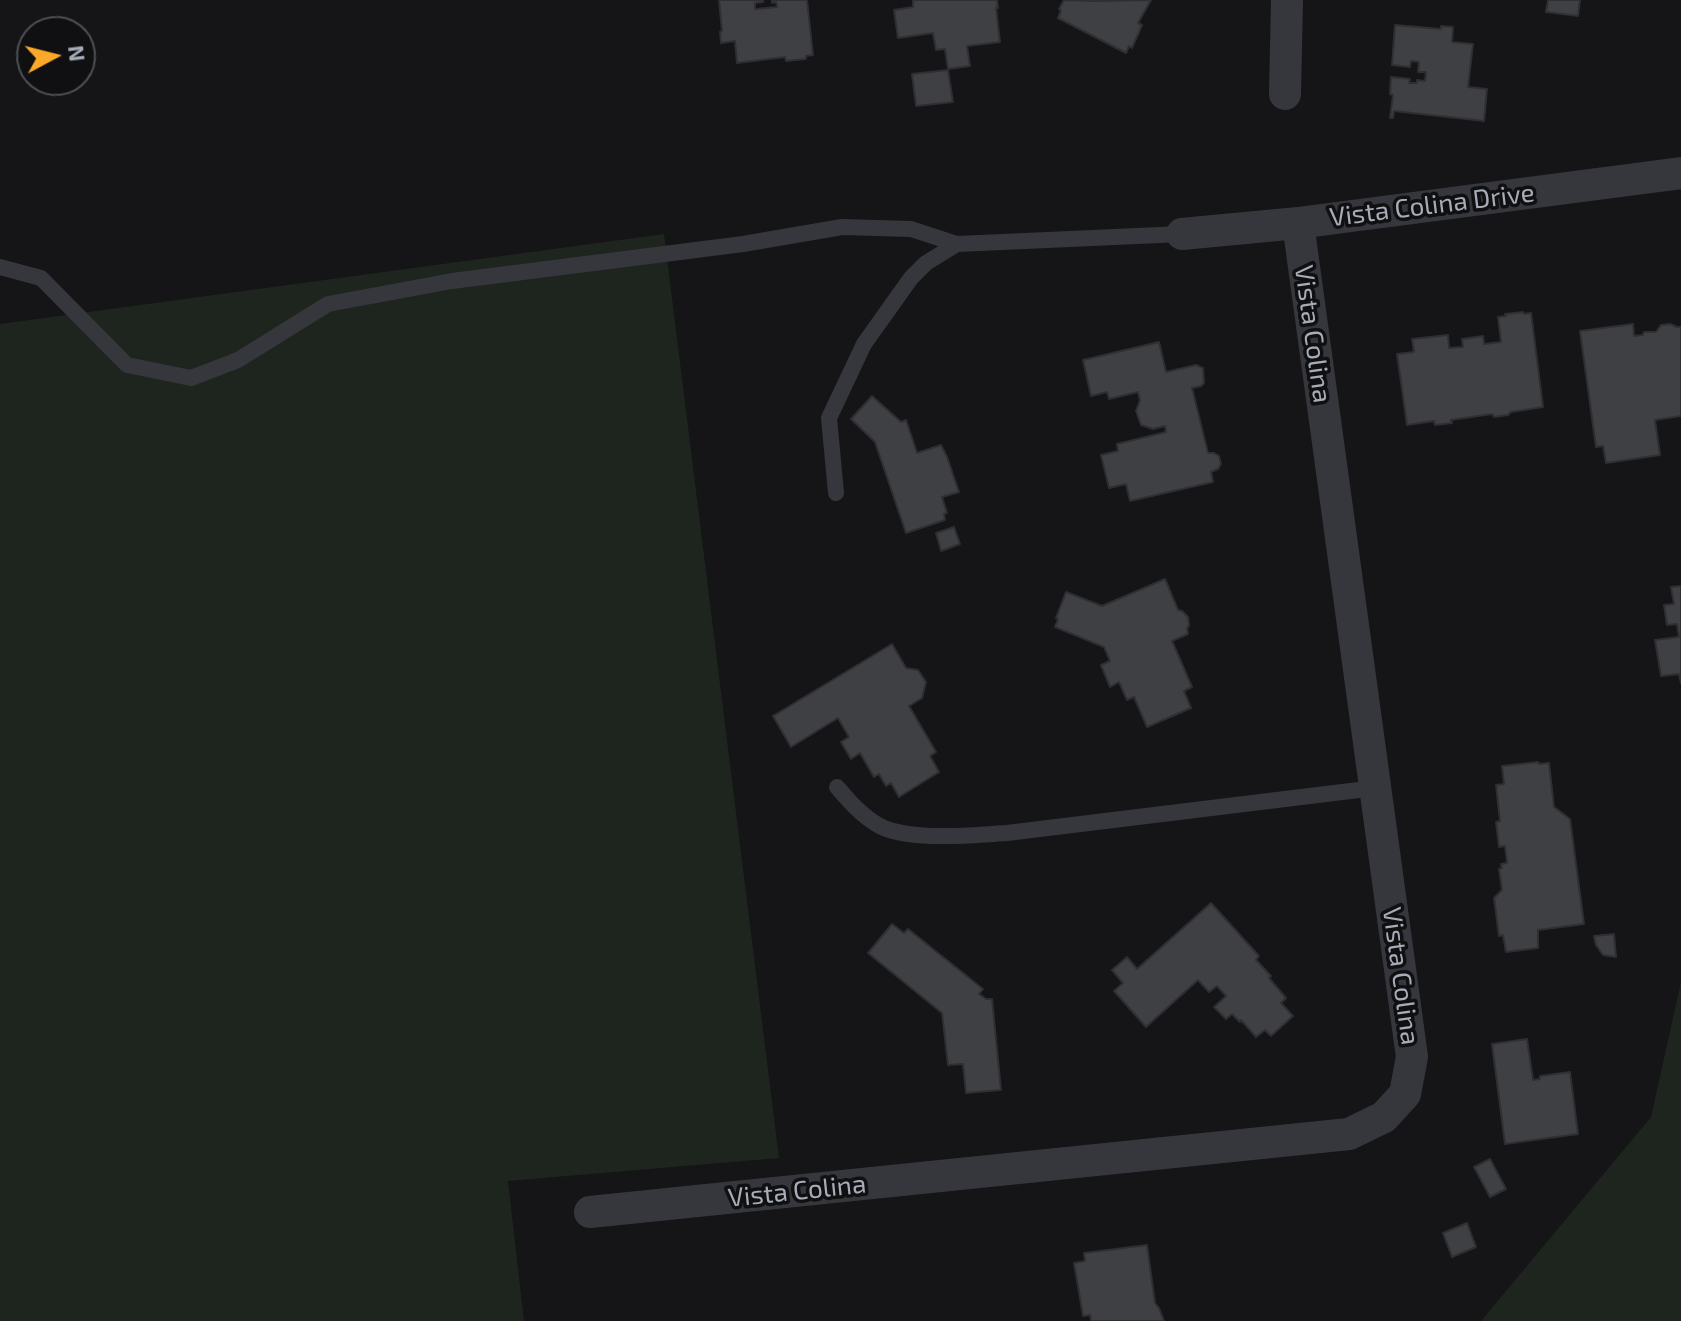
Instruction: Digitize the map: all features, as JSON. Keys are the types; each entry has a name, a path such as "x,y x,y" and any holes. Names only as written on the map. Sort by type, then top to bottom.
{"street":[{"path":"1285,94 1287,0"},
{"name":"Vista Colina Drive","path":"1182,234 1298,223 1681,173"},
{"name":"Vista Colina","path":"590,1212 1349,1134 1384,1117 1405,1094 1412,1057 1298,223"}],"lane":[{"path":"0,267 41,278 127,365 191,378 238,360 328,304 452,281 743,244 842,227 911,229 957,244 1182,234"},
{"path":"836,493 829,418 864,344 911,278 926,263 957,244"},
{"path":"837,787 856,809 880,826 899,832 945,835 1007,833 1375,788"}],"shaded area":[{"path":"664,234 779,1158 508,1181 524,1321 0,1321 0,324"},
{"path":"1681,982 1681,1321 1481,1321 1651,1117"}],"building":[{"path":"719,0 763,0 755,3 755,9 777,7 772,0 807,0 813,55 806,56 806,59 786,61 785,57 737,63 735,41 721,43"},
{"path":"913,0 997,0 1000,42 967,46 970,66 948,69 945,49 936,50 933,33 898,38 894,10 913,7"},
{"path":"1064,0 1151,0 1138,23 1142,25 1132,48 1129,46 1126,53 1058,18"},
{"path":"1548,0 1580,0 1578,16 1546,12"},
{"path":"1395,25 1441,29 1441,26 1453,27 1452,42 1473,44 1468,87 1487,89 1484,121 1394,111 1393,118 1390,118 1393,95 1390,94 1391,77 1417,83 1417,80 1425,81 1426,72 1418,72 1419,62 1411,61 1410,67 1392,65"},
{"path":"948,70 953,102 916,106 912,74"},
{"path":"1531,313 1543,407 1494,417 1492,414 1451,420 1452,423 1435,425 1434,421 1407,425 1397,354 1414,352 1412,339 1448,335 1449,348 1463,347 1462,339 1483,336 1484,344 1501,342 1498,317"},
{"path":"1633,324 1634,336 1656,332 1661,325 1681,327 1681,416 1655,420 1660,455 1606,463 1603,446 1596,447 1580,331"},
{"path":"1159,342 1166,372 1196,365 1203,368 1204,383 1192,388 1208,453 1219,456 1221,464 1211,472 1213,482 1130,501 1126,484 1109,488 1101,455 1118,451 1117,444 1166,432 1165,426 1153,429 1141,425 1136,411 1140,400 1138,392 1109,399 1107,392 1091,396 1083,360"},
{"path":"872,396 901,422 906,420 917,453 941,445 959,492 942,497 947,513 944,514 945,520 906,533 875,442 851,419"},
{"path":"954,527 960,544 941,551 936,533"},
{"path":"1165,579 1178,610 1188,617 1188,634 1172,641 1192,687 1184,691 1191,708 1147,727 1134,697 1127,700 1119,682 1110,687 1101,665 1110,661 1104,647 1055,627 1056,618 1066,592 1102,606"},
{"path":"1681,586 1681,683 1679,674 1661,676 1655,640 1679,637 1677,624 1667,625 1664,605 1674,604 1671,587"},
{"path":"892,644 906,668 918,670 926,682 922,698 909,706 936,752 930,756 939,772 899,797 891,783 886,786 879,774 874,777 860,753 851,759 841,742 849,737 838,718 791,747 773,716"},
{"path":"1549,763 1554,807 1570,819 1584,924 1538,930 1538,948 1506,952 1503,935 1499,936 1494,898 1502,890 1499,869 1502,868 1501,864 1507,863 1505,846 1499,847 1496,785 1504,784 1502,766"},
{"path":"1211,903 1259,956 1256,960 1286,998 1281,1003 1293,1016 1271,1036 1265,1030 1256,1037 1232,1014 1226,1019 1214,1007 1226,996 1217,986 1209,992 1198,980 1146,1027 1114,991 1123,983 1112,970 1127,957 1137,969"},
{"path":"892,924 904,933 908,929 983,989 979,994 992,999 1001,1090 966,1093 963,1064 948,1065 942,1013 868,953"},
{"path":"1614,934 1616,957 1603,955 1594,936"},
{"path":"1527,1039 1533,1080 1540,1079 1540,1076 1570,1072 1578,1134 1505,1144 1492,1044"},
{"path":"1490,1159 1506,1189 1490,1197 1474,1167"},
{"path":"1467,1223 1476,1247 1452,1257 1443,1233"},
{"path":"1147,1245 1155,1303 1164,1321 1091,1321 1090,1315 1083,1316 1074,1263 1085,1261 1084,1253"}]}
